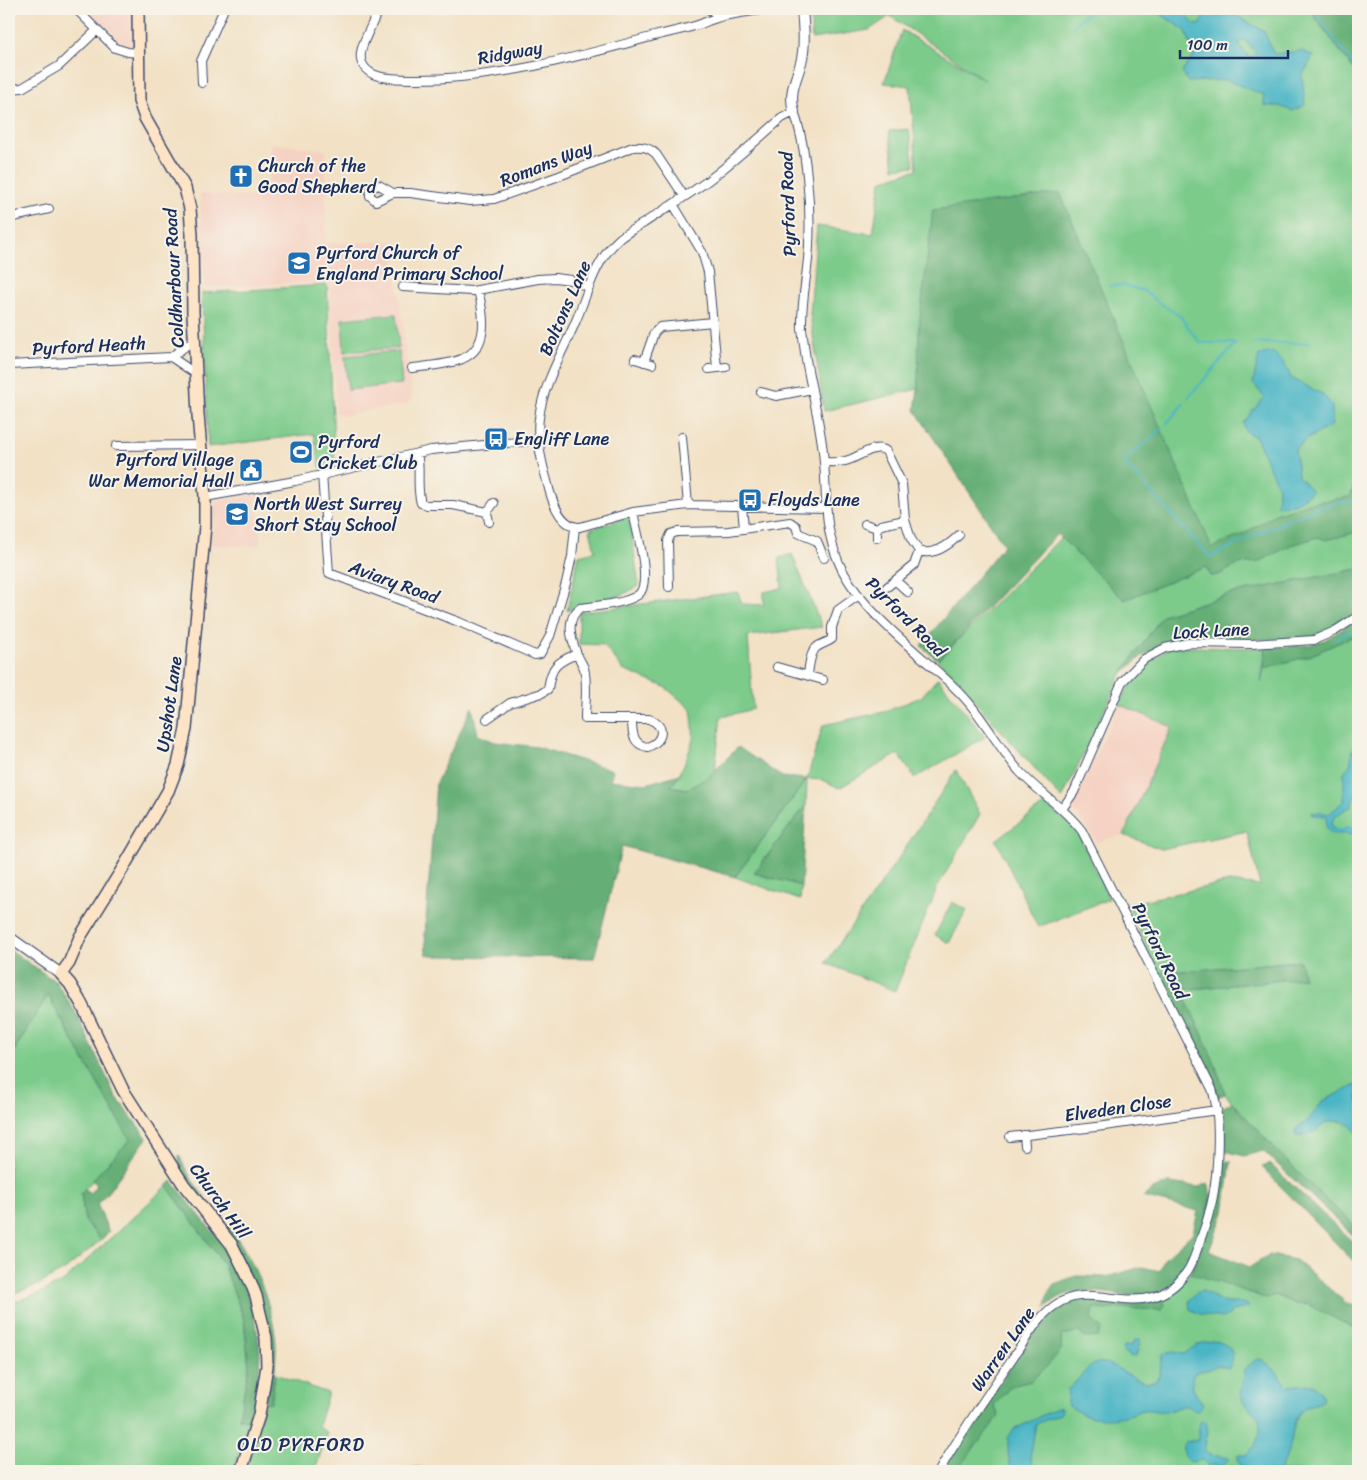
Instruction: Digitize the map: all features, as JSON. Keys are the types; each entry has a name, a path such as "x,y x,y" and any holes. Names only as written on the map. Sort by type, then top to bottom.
{"main road":[{"name":"Coldharbour Road","path":"138,9 139,101 145,118 185,188 190,209 194,340 205,497"},
{"name":"Upshot Lane","path":"61,974 69,963 80,937 164,799 178,765 186,729 203,555 205,497"},
{"name":"Church Hill","path":"61,974 70,984 81,1003 123,1090 184,1186 232,1245 256,1296 266,1338 267,1366 259,1415 241,1471"}],"street":[{"path":"76,9 115,48 139,53"},
{"path":"202,83 201,61 224,9"},
{"name":"Ridgway","path":"378,9 360,51 361,62 363,67 374,75 401,78 448,77 516,69 615,47 697,25 722,16 768,9"},
{"path":"708,9 722,16"},
{"name":"Pyrford Road","path":"802,9 803,54 792,88 791,100 803,145 809,213 809,246 801,312 802,329 819,420 824,462 827,526 835,553 843,572 859,595 905,643 956,688 1029,782 1062,809 1086,836 1212,1089 1217,1110"},
{"path":"9,89 22,88 59,66 97,30"},
{"name":"Boltons Lane","path":"575,527 563,519 552,499 538,440 539,417 543,397 576,322 588,286 599,264 619,239 710,179 782,118 794,112"},
{"name":"Romans Way","path":"393,193 410,193 470,201 494,199 551,180 633,147 640,146 651,149 656,154 684,196"},
{"path":"673,204 702,252 708,272 713,322 713,368 726,367"},
{"path":"9,218 49,209"},
{"path":"408,285 478,290 530,280 555,278 571,280 588,286"},
{"path":"412,368 421,363 462,359 476,347 483,330 484,320 478,290"},
{"path":"643,362 654,332 660,327 713,322"},
{"name":"Pyrford Heath","path":"9,366 171,357 194,340"},
{"name":"Pyrford Heath","path":"171,357 196,374"},
{"path":"761,392 776,396 812,389"},
{"path":"682,438 688,504"},
{"path":"205,497 417,453 464,446 538,440"},
{"path":"116,446 201,446"},
{"path":"824,462 844,462 878,448 883,448 902,484 905,520 911,539 919,551"},
{"path":"417,453 420,464 419,488 422,503 428,505 453,504 487,512"},
{"name":"Aviary Road","path":"322,474 329,572 459,622 522,651 535,655 540,654 550,636 566,583 572,556 575,527"},
{"path":"488,522 487,512 494,503"},
{"path":"575,527 633,512 688,504 825,508"},
{"path":"742,506 744,529"},
{"path":"632,720 585,719 584,668 576,654 570,620 580,608 628,600 639,594 644,586 645,575 633,512"},
{"path":"877,538 877,528 881,524 905,520"},
{"path":"669,587 668,541 671,534 677,532 729,531 785,522 792,523 796,526 798,533 817,541 824,558"},
{"path":"865,524 877,528"},
{"path":"919,551 932,551 956,540"},
{"path":"887,587 914,565 919,551"},
{"path":"896,580 908,592"},
{"path":"808,675 813,651 817,646 832,639 832,627 838,610 859,595"},
{"name":"Lock Lane","path":"1062,809 1074,792 1122,682 1144,659 1165,648 1188,643 1252,644 1314,640 1335,631 1358,616"},
{"path":"487,719 510,703 542,693 548,689 551,672 556,664 576,654"},
{"path":"777,667 823,680"},
{"path":"9,937 61,974"},
{"name":"Elveden Close","path":"1010,1137 1217,1110"},
{"name":"Warren Lane","path":"939,1471 1026,1339 1054,1306 1072,1297 1086,1295 1145,1299 1173,1287 1188,1271 1212,1201 1216,1163 1217,1110"},
{"path":"1024,1135 1025,1146"}],"shaded area":[{"path":"82,9 135,9 132,48 120,47"},
{"name":"Pyrford Church of England Primary School","path":"271,143 326,150 326,243 392,242 412,397 409,403 343,416 336,412 329,282 204,287 200,194 268,197"},
{"name":"North West Surrey Short Stay School","path":"257,494 261,546 211,545 215,502"},
{"path":"1119,704 1172,727 1124,835 1097,842 1072,807"}],"green space":[{"path":"810,9 1309,9 1358,75 1358,569 1230,594 1163,615 1121,675 1062,799 938,660 1152,447 919,327 918,389 824,411 810,314 817,226 873,234 881,181 917,169 910,86 884,83 902,30 985,80 890,16 869,30 812,39"},
{"path":"1309,9 1358,9 1358,75"},
{"path":"909,129 914,166 894,168 889,131"},
{"path":"1060,193 1212,548 1244,534 1275,514 1309,503 1350,497 1358,473 1358,532 1326,540 1318,537 1291,545 1259,562 1238,564 1219,575 1211,576 1206,567 1124,600 1057,534 938,660 921,646 1004,545 915,410 918,389 919,327 933,210"},
{"path":"327,285 335,465 320,467 314,434 208,447 202,293"},
{"path":"396,314 399,348 344,352 342,319"},
{"path":"399,351 402,384 348,390 345,356"},
{"path":"629,517 639,586 624,594 567,610 579,555 595,551 590,529"},
{"path":"792,554 822,627 748,636 753,709 721,717 715,770 706,779 687,789 669,786 681,771 692,742 691,709 665,687 623,670 604,645 579,644 579,612 738,592 742,604 764,605 764,592 782,588 779,558"},
{"path":"1358,569 1358,611 1310,638 1198,639 1169,642 1142,656 1121,675 1163,615 1230,594"},
{"path":"1358,619 1358,634 1309,656 1264,668 1266,648 1308,645 1325,640"},
{"path":"1358,634 1358,1228 1327,1202 1275,1151 1225,1094 1205,1040 1181,990 1303,978 1300,961 1158,973 1127,904 1229,882 1260,886 1247,831 1161,849 1124,835 1172,727 1119,704 1137,674 1169,647 1266,648 1261,683 1264,668 1309,656"},
{"path":"938,678 985,737 915,778 898,754 839,788 823,780 807,779 823,725 884,712 921,697"},
{"path":"472,707 478,735 495,742 537,747 613,770 610,780 646,784 680,774 670,786 687,789 706,779 738,747 782,777 807,779 735,877 622,846 594,958 435,956 426,954 425,934 436,783"},
{"path":"956,770 980,814 938,886 895,991 826,963 902,853"},
{"path":"807,779 806,805 754,873 801,886 800,900 735,877"},
{"path":"1045,804 1077,830 1109,899 1038,927 996,840"},
{"path":"806,805 801,886 754,873"},
{"path":"952,902 967,910 949,943 935,935"},
{"path":"9,949 56,982 76,1013 115,1095 147,1138 108,1192 97,1204 109,1232 101,1240 85,1221 81,1193 85,1189 90,1193 97,1185 92,1180 130,1140 48,995 9,1059"},
{"path":"1300,961 1304,978 1181,990 1221,1081 1225,1094 1218,1097 1158,973"},
{"path":"48,995 131,1140 81,1193 85,1221 101,1240 66,1269 38,1285 9,1295 9,1059"},
{"path":"1232,1102 1293,1167 1358,1228 1358,1240 1263,1151 1244,1156 1222,1150 1222,1111 1223,1107"},
{"path":"179,1155 196,1186 241,1245 263,1288 272,1320 276,1350 271,1403 265,1402 268,1373 253,1285 179,1172"},
{"path":"1231,1161 1224,1212 1209,1251 1250,1267 1270,1255 1296,1260 1345,1302 1358,1308 1358,1334 1352,1327 1307,1304 1295,1304 1275,1295 1268,1299 1191,1273 1195,1264 1220,1162"},
{"path":"1270,1164 1358,1247 1358,1266 1262,1167"},
{"path":"172,1181 231,1256 246,1289 256,1323 260,1351 259,1379 250,1421 239,1418 249,1366 244,1319 223,1263 167,1186"},
{"path":"1169,1183 1199,1187 1208,1183 1210,1194 1206,1213 1189,1261 1184,1270 1169,1286 1152,1294 1134,1296 1079,1292 1062,1296 1046,1308 1048,1295 1054,1284 1076,1276 1106,1277 1142,1267 1160,1271 1164,1259 1193,1233 1198,1211 1143,1197 1153,1189"},
{"path":"167,1186 223,1263 244,1319 249,1366 239,1418 250,1421 233,1471 9,1471 9,1303 36,1295 64,1281"},
{"path":"1195,1264 1295,1304 1307,1304 1352,1327 1358,1334 1358,1471 942,1471 1057,1307 1137,1302 1160,1298 1179,1286"},
{"path":"1078,1298 1135,1303 1163,1299 1165,1305 1161,1310 1120,1308 1105,1310 1093,1308 1091,1319 1102,1329 1098,1337 1086,1338 1078,1332 1062,1335 1061,1350 1049,1364 1031,1381 1011,1386 994,1405 999,1416 956,1471 942,1471 1028,1340 1057,1307"},
{"path":"275,1374 328,1393 318,1426 327,1433 315,1471 249,1471 248,1462 265,1402 271,1403"},
{"path":"416,1467 445,1471 393,1471"}],"water":[{"path":"1157,9 1181,9 1195,25 1201,24 1203,18 1202,11 1198,9 1224,9 1264,31 1274,54 1302,51 1313,56 1302,76 1305,105 1293,111 1279,106 1264,106 1264,95 1226,80 1188,82 1182,72 1194,56 1186,31 1156,11","holes":["1244,40 1256,52 1250,58 1238,44"]},
{"path":"1273,352 1284,363 1291,378 1322,394 1332,405 1332,425 1307,439 1295,449 1298,476 1312,491 1297,503 1277,506 1278,487 1256,437 1246,432 1243,423 1264,397 1253,383 1259,355"},
{"path":"1358,742 1358,784 1351,807 1335,816 1331,824 1334,828 1358,827 1358,833 1351,835 1332,834 1327,829 1326,816 1312,815 1311,813 1321,812 1329,814 1344,801 1344,772 1350,765 1353,749"},
{"path":"1358,1084 1358,1136 1356,1131 1345,1122 1335,1121 1325,1124 1308,1135 1296,1136 1297,1128 1306,1123 1323,1101"},
{"path":"1203,1291 1225,1303 1241,1303 1248,1305 1248,1308 1232,1311 1228,1316 1221,1318 1200,1314 1190,1309 1189,1302 1194,1294"},
{"path":"1140,1339 1136,1356 1130,1356 1123,1351 1124,1346 1132,1345 1134,1341"},
{"path":"1212,1341 1227,1346 1233,1358 1229,1368 1218,1365 1208,1370 1198,1371 1193,1375 1193,1388 1203,1405 1199,1410 1195,1411 1188,1406 1181,1406 1171,1410 1144,1410 1125,1416 1102,1418 1079,1412 1067,1403 1068,1389 1095,1364 1108,1364 1139,1380 1155,1382 1159,1376 1163,1354 1173,1352 1184,1354 1198,1344"},
{"path":"1261,1359 1273,1368 1287,1386 1313,1384 1323,1397 1321,1402 1301,1411 1295,1421 1289,1449 1280,1471 1247,1469 1241,1466 1238,1461 1238,1455 1245,1455 1255,1446 1260,1433 1259,1418 1244,1403 1240,1394 1245,1369 1255,1360"},
{"path":"1057,1408 1061,1408 1060,1414 1036,1424 1030,1458 1036,1471 1011,1471 1008,1438 1013,1430"},
{"path":"1202,1420 1206,1422 1208,1431 1204,1450 1210,1455 1229,1458 1220,1467 1208,1466 1202,1460 1191,1462 1187,1460 1183,1453 1185,1442 1198,1440 1199,1425"}],"waterway":[{"path":"1073,28 1080,19 1097,9"},
{"path":"1313,9 1358,72"},
{"path":"1109,286 1123,285 1145,291 1181,317 1200,343 1236,343"},
{"path":"1188,398 1236,343"},
{"path":"1253,343 1311,343"},
{"path":"1167,423 1184,403"},
{"path":"1163,428 1123,461 1210,557 1259,533 1322,506 1358,500"},
{"path":"1336,639 1358,628"}],"place":[{"name":"Church of the Good Shepherd","path":"241,176"},
{"name":"Pyrford Church of England Primary School","path":"299,263"},
{"name":"Engliff Lane","path":"496,439"},
{"name":"Pyrford Cricket Club","path":"301,452"},
{"name":"Pyrford Village War Memorial Hall","path":"251,470"},
{"name":"Floyds Lane","path":"750,500"},
{"name":"North West Surrey Short Stay School","path":"237,514"}],"district":[{"name":"OLD PYRFORD","path":"301,1444"}]}
